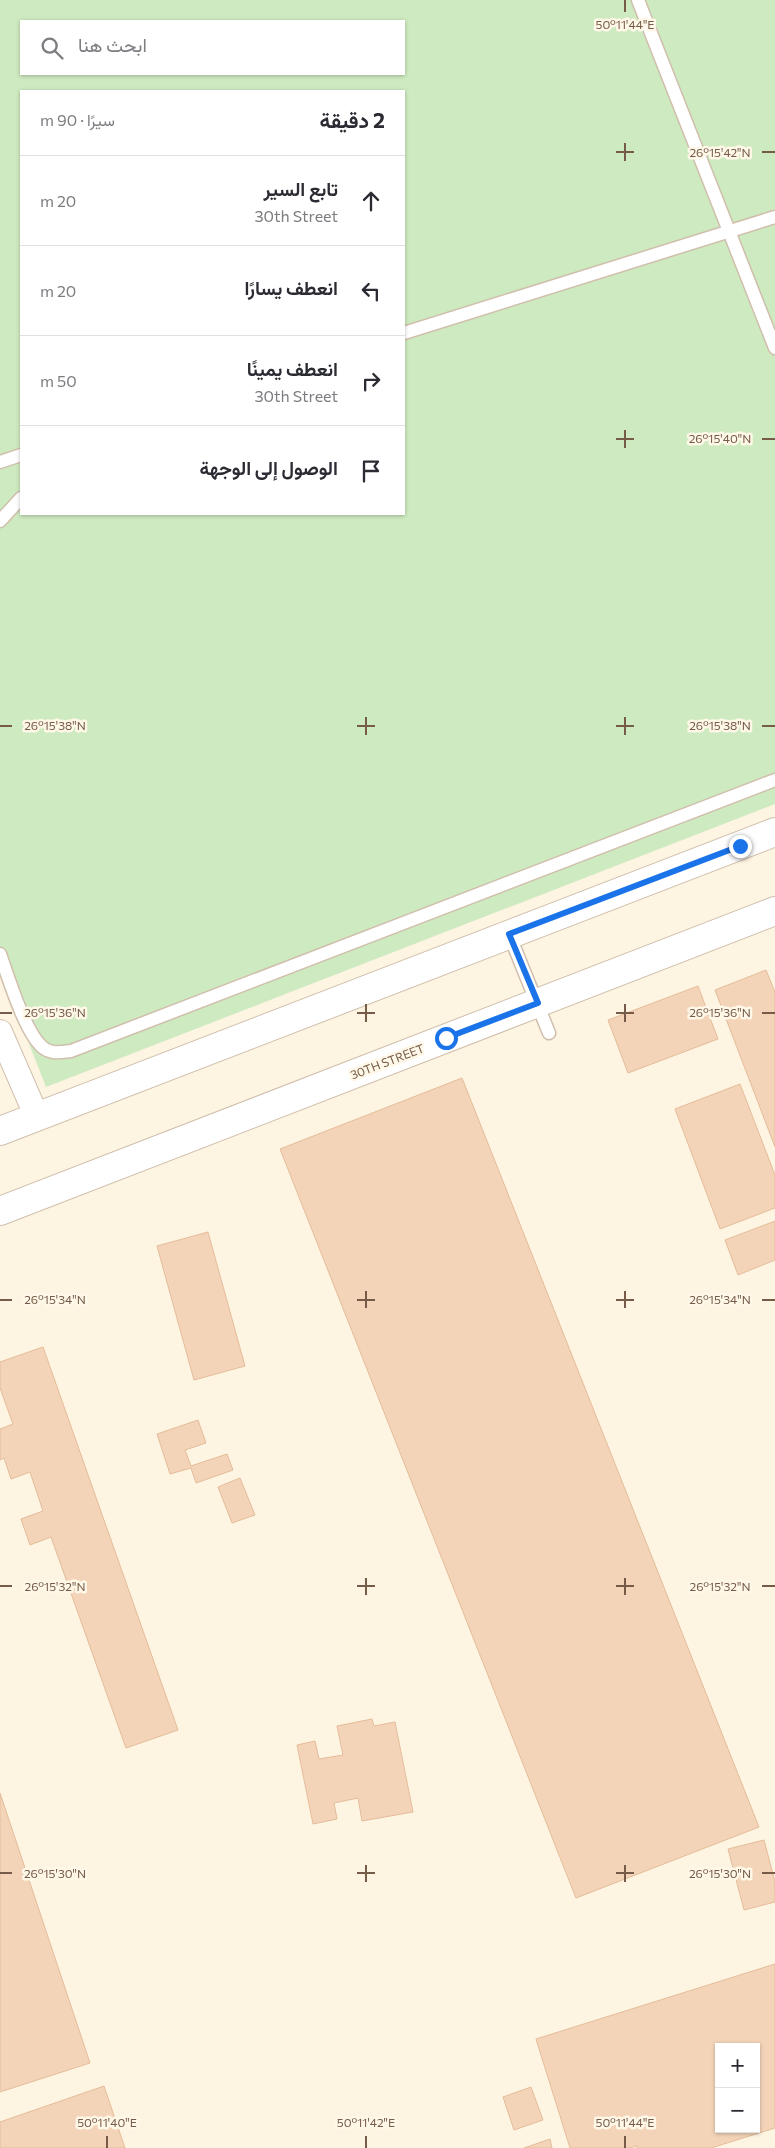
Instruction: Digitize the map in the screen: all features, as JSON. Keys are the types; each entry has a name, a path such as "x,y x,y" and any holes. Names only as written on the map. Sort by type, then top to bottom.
{"street":[{"path":"0,1131 775,832"},
{"name":"30TH STREET","path":"0,1211 775,911"},
{"path":"0,1032 37,1116"}],"lane":[{"path":"638,0 775,348"},
{"path":"405,334 728,230 775,217"},
{"path":"0,462 20,455"},
{"path":"0,521 20,499"},
{"path":"0,954 29,1029 43,1048 54,1053 71,1051 775,780"},
{"path":"509,934 549,1033"}],"green space":[{"path":"0,0 775,0 775,804 46,1087 0,970"}],"building":[{"path":"766,970 775,992 775,1147 715,990"},
{"path":"698,986 718,1039 628,1073 608,1020"},
{"path":"462,1078 759,1827 576,1898 280,1149"},
{"path":"740,1084 775,1175 775,1208 720,1229 675,1109"},
{"path":"775,1221 775,1260 738,1275 725,1240"},
{"path":"208,1232 245,1366 194,1380 157,1246"},
{"path":"43,1347 178,1730 126,1748 51,1537 30,1545 21,1519 43,1511 30,1472 11,1479 4,1458 0,1460 0,1429 13,1424 0,1388 0,1362"},
{"path":"198,1420 206,1443 185,1450 191,1466 227,1454 233,1470 196,1483 191,1468 170,1474 157,1434"},
{"path":"240,1478 255,1515 232,1523 218,1487"},
{"path":"372,1719 374,1726 395,1722 413,1812 362,1821 358,1798 334,1803 337,1819 313,1824 297,1745 315,1741 319,1759 343,1755 337,1726"},
{"path":"0,1793 90,2063 0,2092"},
{"path":"764,1840 775,1882 775,1902 744,1910 728,1849"},
{"path":"775,1964 775,2128 760,2133 760,2043 715,2043 715,2133 759,2133 711,2148 637,2148 637,2146 629,2148 570,2148 536,2039"},
{"path":"104,2086 125,2148 0,2148 0,2122"},
{"path":"531,2087 543,2120 514,2130 503,2097"},
{"path":"550,2139 552,2148 524,2148"}],"route":[{"path":"446,1038 538,1003 509,934 740,846"}]}
